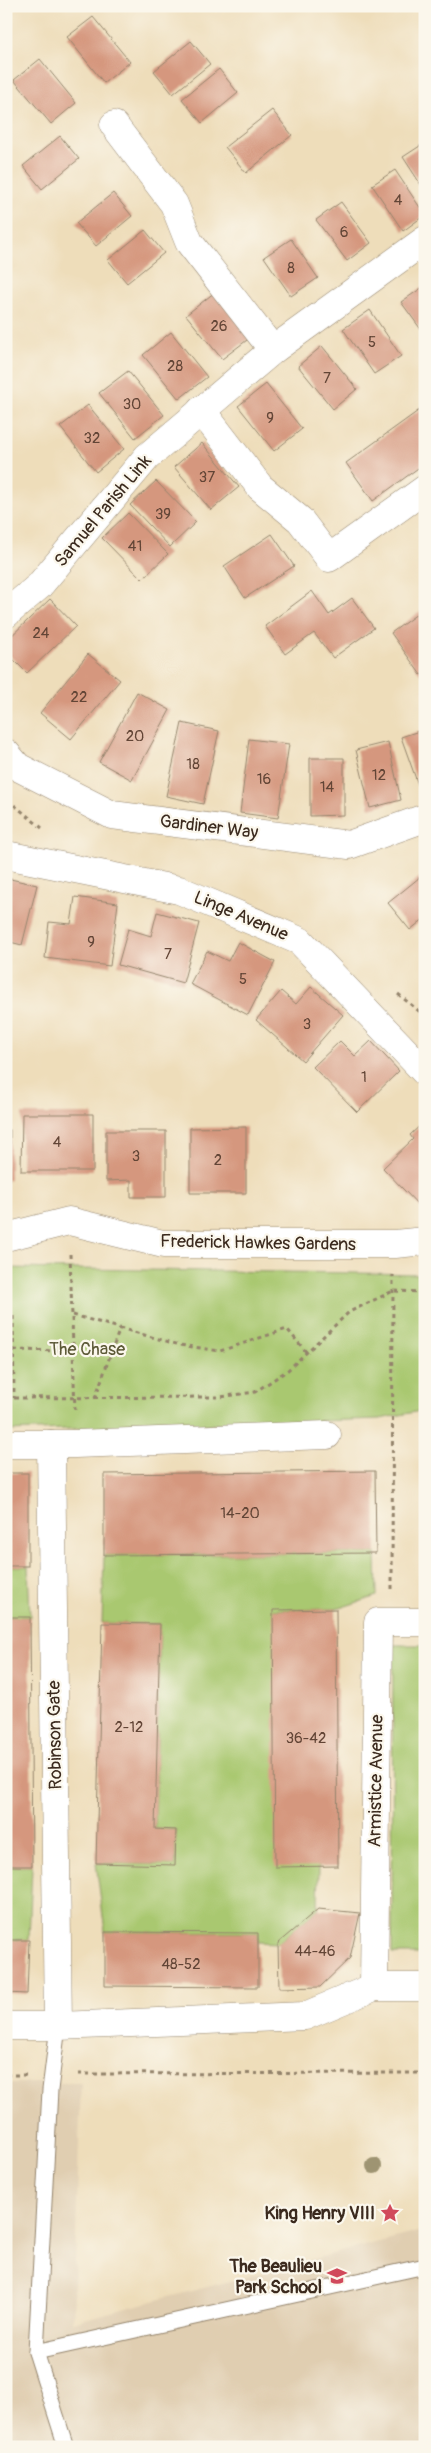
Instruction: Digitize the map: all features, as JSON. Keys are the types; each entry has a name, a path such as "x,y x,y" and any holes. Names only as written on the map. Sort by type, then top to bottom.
{"street":[{"path":"114,125 174,204 189,242 273,350"},
{"name":"Samuel Parish Link","path":"6,614 39,586 147,457 273,350 425,240"},
{"path":"201,410 260,487 300,520 330,558 425,489"},
{"name":"Gardiner Way","path":"6,753 18,768 112,815 348,845 425,818"},
{"name":"Linge Avenue","path":"6,855 179,890 300,942 425,1072"},
{"name":"Frederick Hawkes Gardens","path":"6,1237 69,1221 163,1244 395,1244 425,1241"},
{"path":"6,1444 327,1435"},
{"name":"Robinson Gate","path":"51,1444 58,2026"},
{"name":"Armistice Avenue","path":"374,1987 378,1622 392,1622"},
{"path":"392,1622 425,1622"},
{"path":"6,2026 58,2026 306,2016 374,1987 425,1987"}],"lane":[{"path":"58,2026 53,2074 36,2352 66,2447"},
{"path":"36,2352 425,2266"}],"path":[{"path":"69,1221 75,1398"},
{"path":"392,1622 393,1291 395,1244"},
{"path":"6,1398 220,1397 254,1392 288,1370 349,1312 393,1291 425,1292"},
{"path":"6,1316 13,1315 14,1398"},
{"path":"72,1315 180,1345 220,1351 287,1329 306,1353"},
{"path":"95,1398 120,1328"},
{"path":"6,1350 74,1351"},
{"path":"6,2075 425,2073"}],"shaded area":[{"name":"The Beaulieu Park School","path":"6,2083 81,2083 73,2322 425,2230 425,2447 6,2447"}],"green space":[{"name":"The Chase","path":"6,1268 425,1274 425,1410 380,1419 6,1431"},
{"path":"376,1553 377,1596 336,1609 273,1610 319,1866 318,1909 278,1943 258,1942 258,1933 105,1932 96,1863 175,1865 176,1830 155,1829 160,1624 102,1623 104,1555"},
{"path":"6,1566 28,1566 30,1617 6,1617"},
{"path":"393,1645 425,1645 425,1954 392,1954"},
{"path":"6,1866 32,1866 29,1940 6,1940"}],"building":[{"path":"93,17 130,62 104,83 67,37"},
{"path":"191,41 210,64 173,94 154,71"},
{"path":"40,59 76,103 51,124 14,80"},
{"path":"219,69 238,93 202,123 182,99"},
{"path":"272,110 292,135 246,173 225,147"},
{"path":"60,136 79,159 42,189 23,166"},
{"path":"423,144 425,147 425,191 403,157"},
{"path":"395,170 425,215 403,231 372,185"},
{"path":"113,193 132,216 96,246 76,223"},
{"path":"341,202 371,243 347,261 316,220"},
{"path":"145,230 164,253 127,283 108,260"},
{"path":"291,239 318,278 291,296 264,257"},
{"path":"423,287 425,288 425,335 401,302"},
{"path":"215,292 251,337 222,359 186,315"},
{"path":"370,310 401,356 374,374 343,329"},
{"path":"171,332 207,377 179,399 143,355"},
{"path":"322,346 357,389 333,409 298,366"},
{"path":"128,371 164,415 135,438 99,393"},
{"path":"266,384 302,429 274,451 238,406"},
{"path":"88,405 124,449 96,472 60,427"},
{"path":"425,406 425,463 373,501 346,463"},
{"path":"202,443 239,487 211,510 174,467"},
{"path":"156,481 196,522 170,547 130,505"},
{"path":"128,513 168,554 142,579 102,538"},
{"path":"272,534 294,566 245,598 224,566"},
{"path":"312,591 329,615 352,598 374,628 333,658 314,633 285,654 265,626"},
{"path":"50,599 76,626 27,673 6,652 6,641"},
{"path":"421,611 425,616 425,672 421,675 391,633"},
{"path":"88,654 120,680 71,739 40,713"},
{"path":"137,692 170,710 132,780 99,762"},
{"path":"182,723 219,731 203,804 166,796"},
{"path":"425,729 425,792 421,793 401,737"},
{"path":"249,739 289,744 278,818 240,813"},
{"path":"388,742 401,800 370,808 356,750"},
{"path":"310,758 344,758 344,815 310,816"},
{"path":"425,873 425,918 410,930 388,903"},
{"path":"6,878 37,885 22,945 6,941"},
{"path":"75,897 118,903 110,966 45,958 49,922 71,924"},
{"path":"157,912 199,923 183,983 118,965 128,929 151,936"},
{"path":"238,942 275,962 248,1015 190,984 207,951 228,961"},
{"path":"311,987 343,1015 303,1061 256,1020 281,991 296,1004"},
{"path":"340,1041 355,1056 371,1041 399,1071 357,1112 313,1067"},
{"path":"22,1114 93,1114 93,1171 21,1171"},
{"path":"425,1121 425,1208 423,1210 383,1168 413,1139 410,1135"},
{"path":"246,1127 246,1193 190,1193 190,1128"},
{"path":"6,1130 10,1130 10,1180 6,1180"},
{"path":"106,1131 166,1131 166,1197 131,1197 131,1180 106,1181"},
{"path":"375,1471 376,1553 104,1555 104,1474"},
{"path":"6,1473 28,1473 28,1566 6,1566"},
{"path":"336,1609 338,1866 275,1867 273,1610"},
{"path":"6,1617 30,1617 32,1866 6,1866"},
{"path":"102,1623 160,1624 155,1829 176,1830 175,1865 96,1863"},
{"path":"318,1909 360,1913 350,1958 320,1987 279,1988 278,1943"},
{"path":"105,1932 258,1933 258,1987 105,1986"},
{"path":"6,1940 29,1940 27,1994 6,1993"}],"place":[{"name":"King Henry VIII","path":"390,2213"},
{"name":"The Beaulieu Park School","path":"337,2276"}]}
